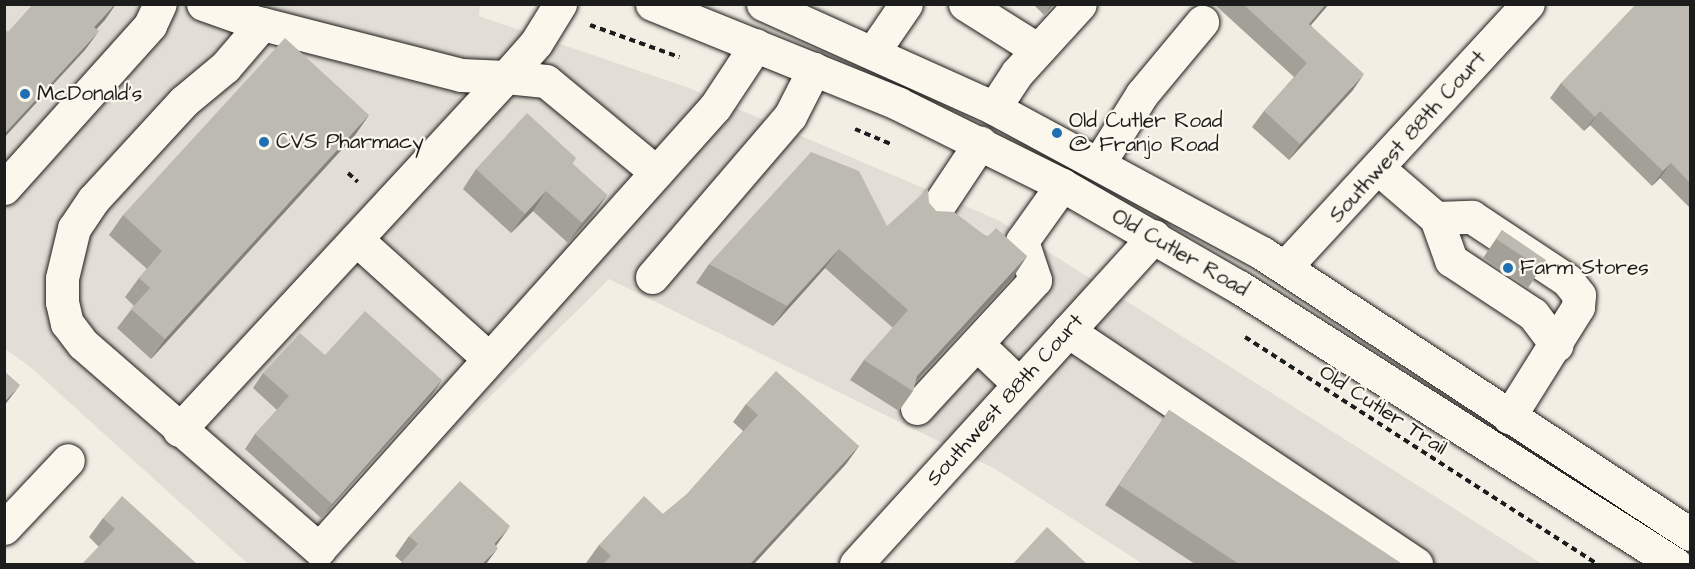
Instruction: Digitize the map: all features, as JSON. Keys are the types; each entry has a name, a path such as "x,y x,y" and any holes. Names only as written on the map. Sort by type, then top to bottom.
{"main road":[{"path":"4,188 150,25 160,4"},
{"path":"179,430 506,77 536,43 560,4"},
{"name":"Old Cutler Road","path":"652,4 814,69 980,143 1072,190 1154,236 1675,564"},
{"name":"Old Cutler Road","path":"763,4 994,108 1099,163 1285,267 1509,417 1690,534"},
{"path":"873,52 906,4"},
{"path":"965,4 1038,50"},
{"path":"994,108 1017,73 1080,4"},
{"name":"Southwest 88th Court","path":"1285,267 1379,169 1528,4"},
{"path":"211,6 262,24 461,75 546,81 656,172"},
{"path":"917,408 1035,280 1022,241 1099,163 1142,94 1202,22"},
{"path":"262,24 225,67 184,101 93,200 74,228 62,278 67,323 83,344 179,430 319,549 487,357 715,107 756,45"},
{"path":"4,159 92,61 130,47"},
{"path":"652,277 790,116 814,69"},
{"path":"932,215 980,143"},
{"path":"1379,169 1436,218 1451,260 1533,314 1556,345"},
{"path":"1436,218 1472,217 1574,286 1579,294 1578,307 1556,345 1489,448"},
{"name":"Southwest 88th Court","path":"856,564 1154,236"},
{"path":"356,239 487,357"},
{"path":"1068,331 1416,564"},
{"path":"977,344 1020,384"},
{"path":"4,528 68,460"}],"path":[{"name":"Old Cutler Trail","path":"1238,333 1597,564"}],"shaded area":[{"path":"4,5 480,5 479,16 689,88 998,220 1542,564 1143,564 995,469 609,279 321,564 248,564 28,365 5,349"}],"building":[{"name":"McDonald's","path":"33,4 115,4 94,27 99,31 4,134 4,28 8,32"},
{"path":"1243,4 1326,4 1309,24 1364,74 1300,144 1264,111 1307,63"},
{"path":"1636,4 1690,4 1690,183 1671,163 1663,171 1600,111 1595,117 1561,83"},
{"path":"285,38 369,115 165,339 131,309 150,288 139,278 162,251 123,215"},
{"path":"527,113 576,158 572,163 607,195 582,223 546,191 525,214 476,169"},
{"path":"811,152 859,171 887,226 928,189 929,203 936,211 954,212 987,237 996,228 1027,256 917,376 913,391 864,360 908,310 839,249 787,306 709,264"},
{"path":"1502,230 1546,260 1541,268 1496,239"},
{"path":"365,311 442,380 332,504 255,434 289,396 263,373 300,333 325,355"},
{"path":"4,371 20,385 4,402"},
{"path":"776,371 859,446 750,564 603,564 611,556 599,545 644,496 663,514 687,494 758,415 746,404"},
{"path":"1169,410 1402,564 1239,564 1119,485"},
{"path":"460,481 510,526 494,544 498,548 482,564 405,564 402,562 418,544 409,536"},
{"path":"122,496 197,564 82,564 115,529 103,518"},
{"path":"1047,527 1087,564 1013,564"}],"place":[{"name":"McDonald's","path":"25,94"},
{"name":"Old Cutler Road @ Franjo Road","path":"1057,133"},
{"name":"CVS Pharmacy","path":"264,142"},
{"name":"Farm Stores","path":"1508,268"}]}
